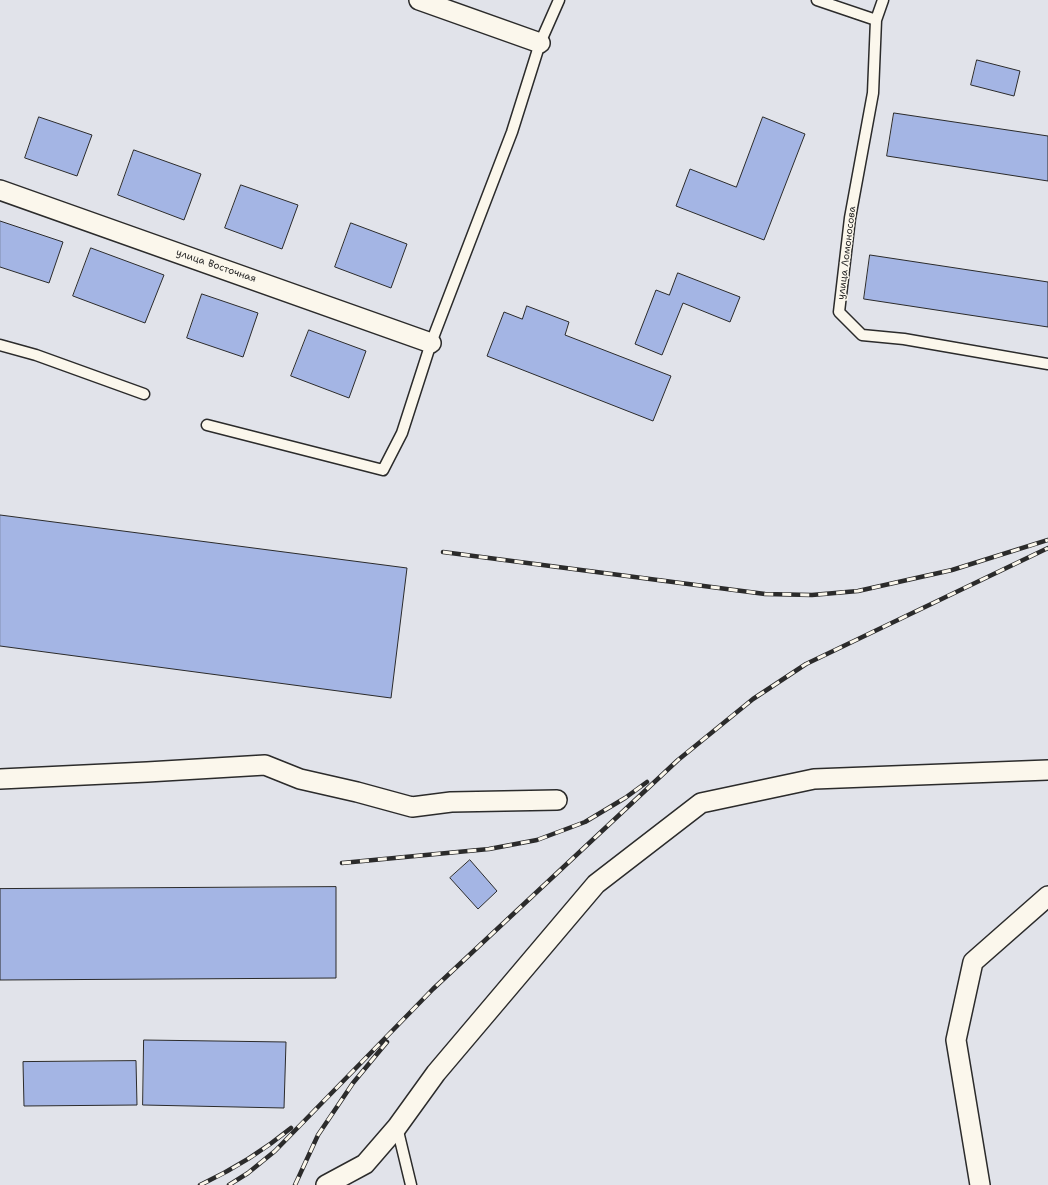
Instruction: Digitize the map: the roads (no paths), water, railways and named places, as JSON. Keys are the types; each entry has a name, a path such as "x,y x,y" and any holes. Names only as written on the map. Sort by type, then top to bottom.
{"street":[{"path":"420,0 540,43"},
{"name":"улица Восточная","path":"0,190 431,343"},
{"path":"0,779 265,765 300,779 357,792 412,807 451,802 557,800"},
{"path":"326,1185 365,1164 397,1127 436,1074 596,884 701,803 814,779 1048,770"},
{"path":"980,1185 956,1040 972,962 1048,896"}],"lane":[{"path":"207,425 383,470 402,433 431,343 512,132 540,43 559,0"},
{"path":"817,0 876,20"},
{"name":"улица Ломоносова","path":"883,0 876,20 873,93 850,218 839,312 862,335 904,339 1048,364"},
{"path":"0,345 36,355 144,394"},
{"path":"397,1127 411,1185"}],"railway":[{"path":"443,552 765,594 812,595 858,591 952,570 1048,540"},
{"path":"229,1185 248,1173 275,1151 433,989 678,760 753,699 806,664 1048,548"},
{"path":"342,863 489,849 537,840 585,822 625,798 647,782"},
{"path":"295,1185 318,1135 353,1083 387,1042"},
{"path":"200,1185 247,1160 291,1128"}]}
